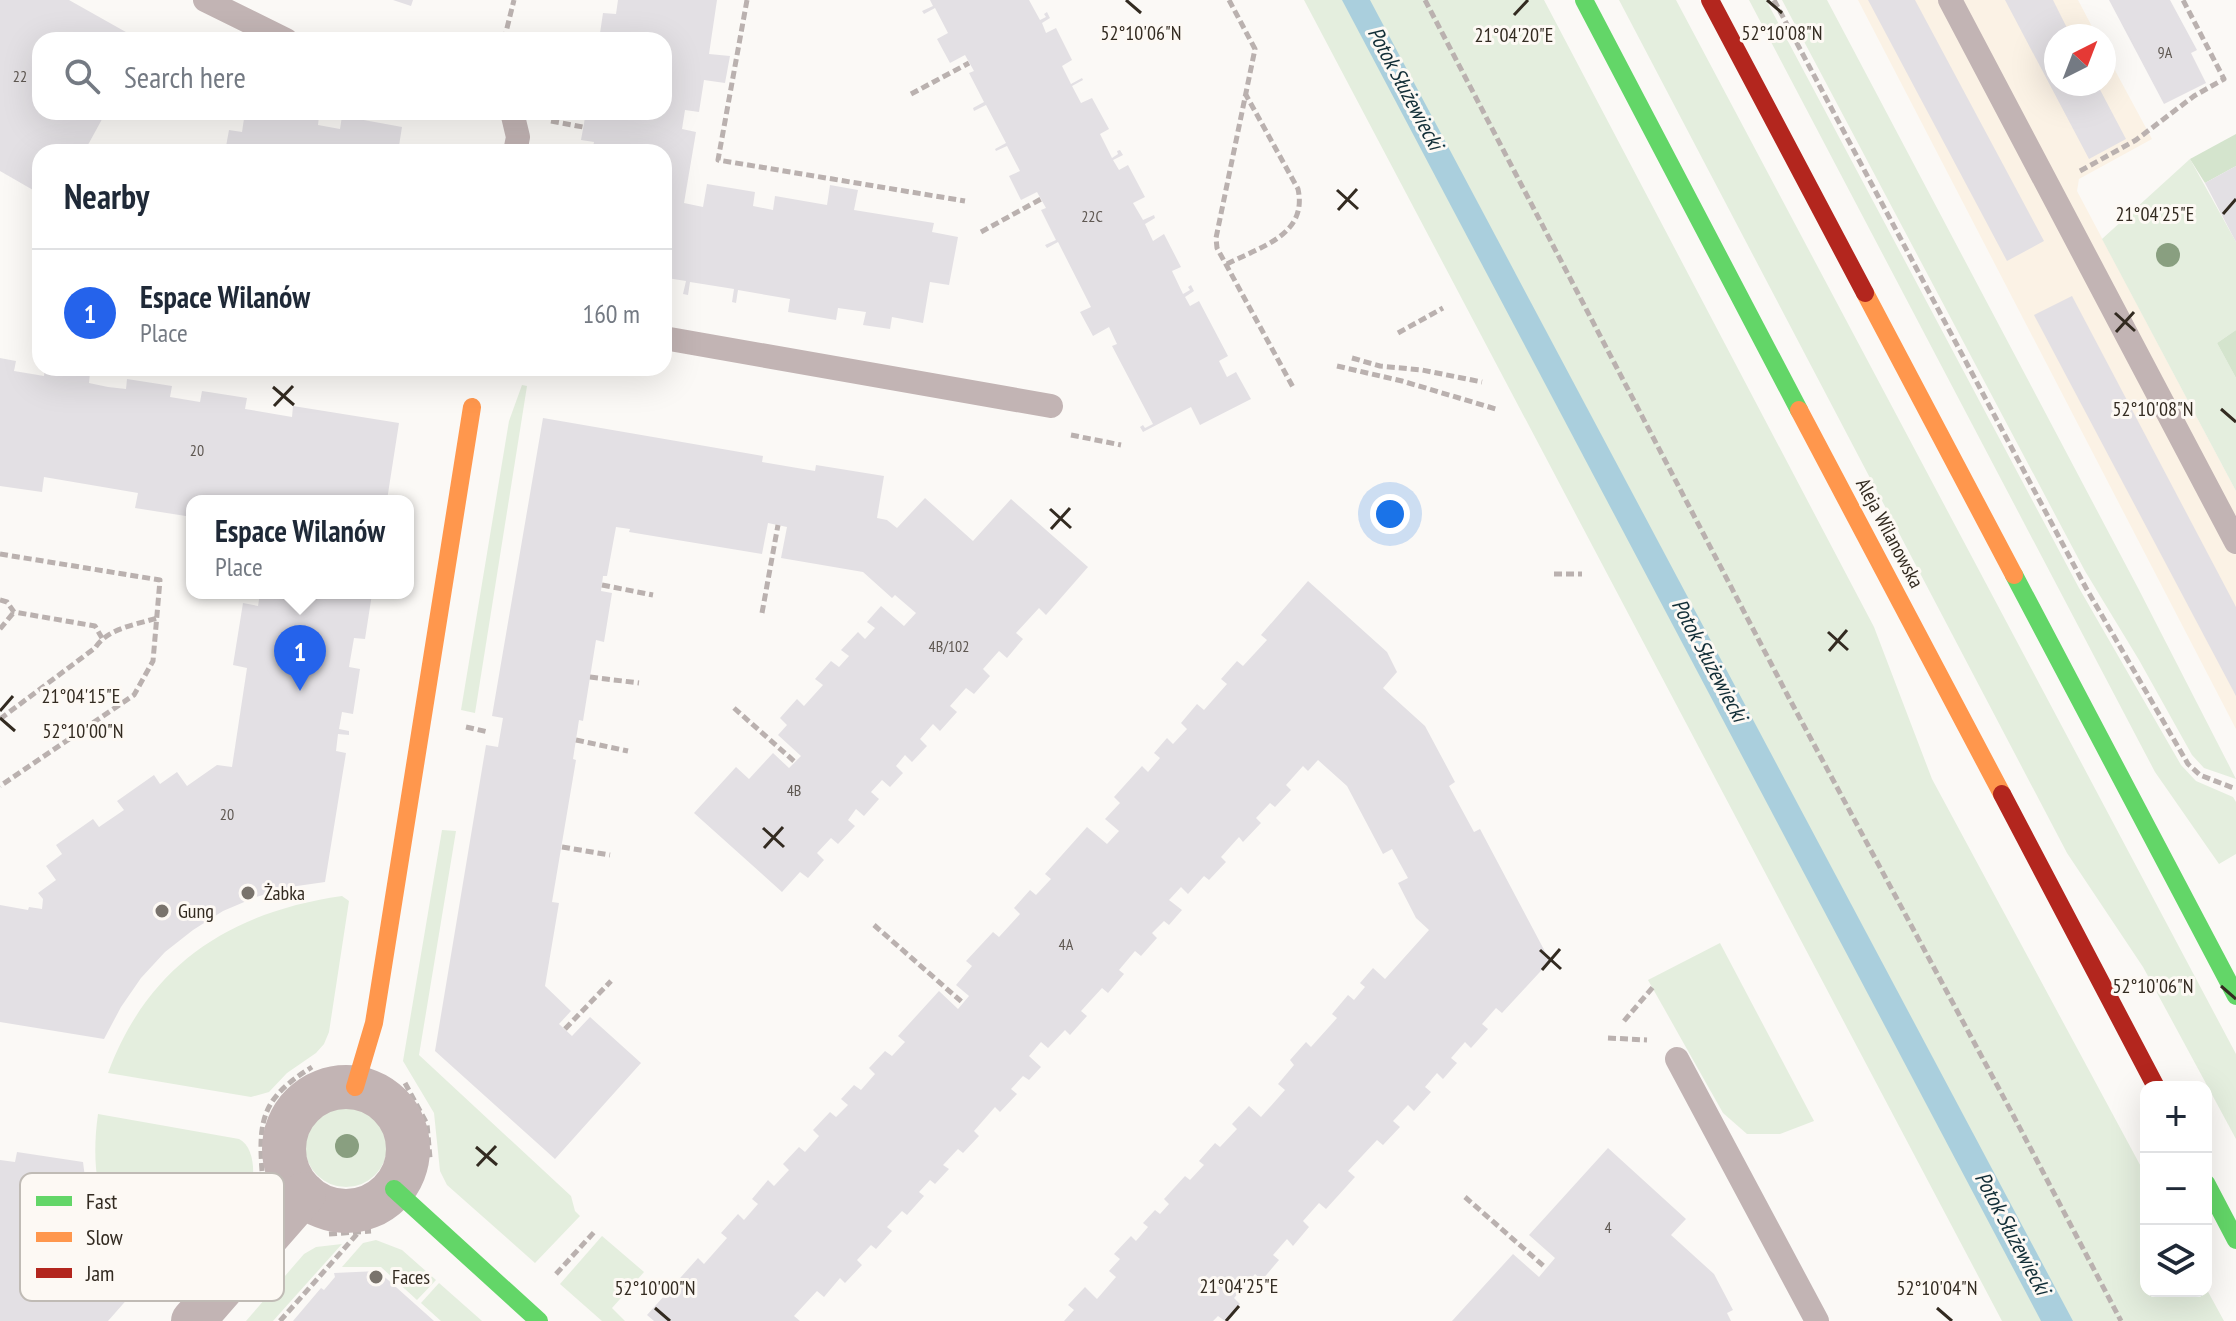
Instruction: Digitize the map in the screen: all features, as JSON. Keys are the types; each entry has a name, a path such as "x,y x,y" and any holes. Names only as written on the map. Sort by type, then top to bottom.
{"main road":[{"name":"Aleja Wilanowska","path":"1584,0 2153,1081"},
{"path":"1710,0 2236,996"},
{"path":"355,1087 374,1023 472,407"},
{"path":"394,1189 539,1321"},
{"path":"2212,1194 2236,1240"}],"street":[{"path":"355,1087 376,1094 393,1108 405,1126 409,1148 405,1170 394,1189 375,1205 350,1211 325,1208 304,1194 290,1176 284,1155 286,1132 296,1113 312,1097 332,1088 355,1087"},
{"path":"284,1217 304,1194"},
{"path":"193,1321 210,1301"}],"lane":[{"path":"205,0 270,32"},
{"path":"1950,0 2047,189 2236,542"},
{"path":"514,120 517,144"},
{"path":"672,339 1051,406"},
{"path":"1677,1059 1817,1321"}],"path":[{"path":"506,32 514,0"},
{"path":"1229,0 1255,49 1216,238 1217,248 1294,389"},
{"path":"1425,0 1782,684 2121,1321"},
{"path":"1774,0 2078,574 2188,764 2200,775 2236,789"},
{"path":"2047,189 2136,140 2194,96 2224,79 2183,0"},
{"path":"749,1 718,160 965,201"},
{"path":"911,94 969,63"},
{"path":"1227,264 1292,227 1301,203 1298,189 1245,94"},
{"path":"550,121 583,127"},
{"path":"981,232 1041,199"},
{"path":"1398,333 1443,308"},
{"path":"1352,358 1380,366 1422,370 1482,382"},
{"path":"1337,366 1402,381 1496,409"},
{"path":"762,613 778,525"},
{"path":"0,554 160,580 153,661 134,695 0,786"},
{"path":"1554,574 1582,574"},
{"path":"602,585 653,595"},
{"path":"0,600 7,602 14,612 95,626 102,638"},
{"path":"0,629 14,612"},
{"path":"0,719 95,648 102,638 157,618"},
{"path":"590,677 639,683"},
{"path":"734,708 795,762"},
{"path":"576,740 628,751"},
{"path":"562,847 610,855"},
{"path":"874,925 963,1003"},
{"path":"565,1029 611,981"},
{"path":"1624,1021 1653,987"},
{"path":"262,1173 260,1146 264,1116 277,1093 315,1065"},
{"path":"1465,1197 1546,1268"},
{"path":"324,1234 373,1230"},
{"path":"548,1283 596,1230"},
{"path":"280,1321 358,1233"}],"shaded area":[{"path":"1858,0 2078,0 2091,24 2044,24 2044,96 2116,96 2116,72 2152,139 2079,179 2077,191 2236,491 2236,729"}],"green space":[{"path":"1304,0 1544,0 1874,627 1932,779 2140,1165 2140,1297 2211,1297 2224,1321 2002,1321"},
{"path":"1619,0 1676,0 2236,1054 2236,1139 2212,1095 2212,1081 2205,1081 2143,967 2067,853"},
{"path":"1749,0 1766,0 2079,588 2181,765 2196,781 2233,797 2236,802 2236,854 2219,864 2155,772"},
{"path":"1782,0 1827,0 2236,779 2204,768 2192,755 2085,571"},
{"path":"2236,134 2236,166 2205,183 2190,159"},
{"path":"2190,159 2236,242 2236,330 2217,343 2236,378 2236,491 2102,239"},
{"path":"2236,330 2236,378 2217,343"},
{"path":"522,385 527,386 475,713 461,710 509,421"},
{"path":"442,830 456,831 419,1055 571,1196 575,1211 580,1216 535,1263 447,1185 440,1171 434,1113 403,1061"},
{"path":"342,896 349,901 329,1032 316,1053 287,1073 269,1092 251,1097 108,1073 125,1035 146,1002 170,974 198,950 264,915"},
{"path":"1720,943 1814,1121 1780,1134 1747,1134 1723,1113 1648,980"},
{"path":"346,1105 362,1108 375,1117 384,1130 387,1146 384,1162 375,1175 362,1184 346,1187 330,1184 317,1175 308,1162 305,1146 308,1130 317,1117 330,1108"},
{"path":"98,1114 239,1139 249,1149 253,1173 97,1173"},
{"path":"602,1236 644,1272 612,1308 625,1321 602,1321 560,1284"},
{"path":"376,1240 402,1250 436,1280 417,1300 381,1267 342,1267 363,1243"},
{"path":"342,1244 273,1321 246,1321 263,1301 284,1301 284,1277 304,1254 316,1247"},
{"path":"439,1283 482,1321 441,1321 421,1303"}],"water":[{"name":"Potok Służewiecki","path":"1342,0 1370,0 2073,1321 2041,1321"}],"building":[{"path":"0,0 69,0 126,32 32,32 32,120 102,120 88,144 32,144 32,189 0,171"},
{"path":"393,0 413,0 411,6"},
{"path":"618,0 717,0 709,54 730,56 725,83 704,80 699,112 685,110 682,129 696,132 684,203 703,207 707,184 755,192 753,206 773,210 775,196 827,205 830,185 858,190 854,210 934,223 932,232 958,237 949,285 930,282 923,323 892,317 890,329 863,325 866,312 838,308 836,320 788,312 790,299 738,290 736,303 732,302 734,289 690,282 688,295 683,294 686,281 672,279 672,144 594,144 581,140 585,120 672,120 672,32 600,32 603,13 616,14"},
{"path":"930,0 1029,0 1040,20 1046,17 1044,14 1047,12 1050,18 1042,23 1046,33 1056,28 1072,60 1062,66 1071,84 1083,80 1072,86 1081,103 1092,98 1109,129 1100,134 1112,158 1120,150 1123,155 1113,160 1119,170 1128,165 1145,197 1133,203 1143,220 1154,215 1155,218 1145,224 1153,241 1164,234 1181,267 1172,271 1183,294 1190,290 1188,287 1191,285 1194,291 1185,297 1190,306 1199,301 1228,356 1219,361 1227,377 1236,372 1251,399 1200,425 1191,407 1143,432 1140,427 1153,424 1112,346 1117,344 1109,327 1093,336 1080,312 1091,307 1058,242 1047,248 1045,245 1056,240 1041,210 1046,208 1037,192 1021,200 1009,176 1020,171 1007,146 996,151 1006,143 986,105 974,111 973,108 984,102 969,73 974,71 965,55 950,63 937,39 948,33 935,8 924,14 922,11 933,6"},
{"path":"1868,0 1915,0 2044,241 2007,261"},
{"path":"2005,0 2053,0 2065,24 2044,24 2044,74"},
{"path":"2109,0 2170,0 2197,50 2191,53 2206,83 2164,104"},
{"path":"2056,96 2103,96 2126,139 2089,159"},
{"path":"244,120 319,120 318,125 340,129 341,120 364,120 402,127 399,144 226,144 229,130 242,132"},
{"path":"2236,166 2236,242 2205,183"},
{"path":"2072,296 2236,607 2236,696 2034,315"},
{"path":"0,358 16,361 14,371 32,376 90,376 89,383 126,389 127,379 172,386 170,397 200,402 202,391 247,398 245,409 292,417 293,406 399,423 388,495 186,495 186,516 135,508 138,493 44,477 42,492 0,486"},
{"path":"543,418 763,456 762,462 815,471 816,465 884,476 877,518 887,520 897,528 925,498 973,541 1011,499 1088,567 1046,615 1039,608 1016,633 1023,639 1007,658 999,651 983,669 990,676 974,694 966,688 950,706 957,712 940,731 933,724 920,739 927,746 912,762 905,755 896,766 903,773 890,787 882,780 871,792 879,799 864,816 856,809 848,820 855,826 838,844 831,838 817,853 824,860 808,878 800,872 782,892 694,813 736,767 749,779 773,753 789,768 801,756 778,735 787,725 780,718 797,699 804,706 823,685 815,679 831,661 839,667 849,656 841,650 858,632 865,639 875,628 867,622 881,606 904,626 916,613 895,595 892,598 863,572 781,558 787,527 768,523 762,554 629,532 630,529 616,527 607,576 603,576 601,591 612,593 604,642 596,640 583,721 579,720 573,759 576,760 552,902 559,903 545,986 571,1011 559,1024 572,1036 590,1017 641,1063 555,1159 435,1051 486,745 498,747 503,718 492,716"},
{"path":"1308,581 1387,652 1397,672 1383,688 1425,726 1455,782 1449,786 1474,832 1480,829 1550,961 1502,1013 1496,1008 1482,1024 1488,1029 1471,1048 1465,1042 1451,1058 1457,1063 1443,1079 1437,1073 1425,1087 1431,1092 1414,1111 1408,1105 1393,1121 1400,1127 1383,1145 1377,1140 1348,1171 1355,1177 1326,1209 1319,1203 1303,1221 1309,1227 1293,1246 1287,1239 1273,1255 1279,1260 1262,1280 1255,1274 1234,1298 1240,1304 1225,1321 1218,1316 1213,1321 1064,1321 1074,1310 1068,1305 1085,1287 1097,1299 1116,1277 1109,1271 1120,1259 1114,1254 1131,1236 1136,1241 1148,1227 1143,1223 1155,1210 1160,1214 1169,1204 1164,1199 1185,1176 1190,1180 1204,1165 1199,1161 1215,1143 1220,1147 1237,1129 1232,1124 1249,1106 1261,1117 1285,1090 1278,1084 1294,1065 1290,1060 1306,1042 1311,1047 1337,1018 1332,1014 1348,995 1354,1000 1365,987 1360,983 1373,968 1385,979 1429,930 1416,918 1398,883 1408,878 1392,849 1383,854 1347,786 1318,760 1308,771 1303,766 1286,785 1291,790 1275,807 1270,803 1256,818 1261,823 1243,842 1239,837 1221,857 1226,862 1209,880 1204,876 1188,894 1181,887 1169,900 1182,910 1169,925 1164,921 1152,933 1157,938 1141,956 1135,951 1119,970 1124,974 1108,993 1102,988 1081,1011 1087,1016 1070,1035 1065,1030 1048,1048 1041,1042 1029,1056 1041,1067 1029,1080 1023,1076 1011,1089 1017,1094 1000,1112 995,1107 974,1131 979,1136 963,1153 958,1149 943,1165 949,1169 935,1184 930,1180 919,1192 924,1196 907,1215 902,1211 887,1227 892,1231 876,1249 871,1245 857,1260 862,1265 845,1283 840,1278 824,1297 817,1291 794,1316 800,1321 654,1321 647,1315 698,1258 704,1264 727,1238 721,1233 738,1214 744,1220 758,1204 752,1199 768,1180 774,1186 789,1170 783,1164 799,1147 805,1152 819,1136 813,1130 830,1112 836,1117 848,1105 841,1099 854,1085 861,1090 875,1074 869,1068 885,1051 892,1056 905,1042 898,1036 939,991 958,1009 969,996 956,985 972,966 966,961 993,932 999,937 1020,914 1014,908 1030,890 1036,895 1051,879 1045,874 1087,827 1107,844 1119,831 1105,819 1120,803 1114,797 1142,766 1148,772 1160,758 1154,753 1167,738 1173,744 1187,729 1181,723 1197,704 1204,710 1227,684 1221,679 1237,661 1243,666 1267,640 1261,635"},
{"path":"259,599 371,599 365,639 354,638 349,667 360,669 353,714 342,712 339,729 349,731 349,735 338,734 336,751 346,753 325,882 290,887 256,897 223,911 193,930 165,952 141,978 104,1039 0,1022 0,905 42,909 43,899 38,893 56,880 46,866 62,854 56,845 93,819 99,827 124,810 117,801 154,775 160,784 177,772 187,786 217,765 232,767 247,668 233,665 243,603 258,606"},
{"path":"1608,1148 1686,1219 1671,1235 1714,1274 1733,1310 1727,1313 1731,1321 1452,1321 1513,1254 1539,1277 1555,1258 1529,1235"},
{"path":"17,1152 83,1162 84,1173 20,1173 20,1301 126,1301 108,1321 0,1321 0,1160 15,1162"},
{"path":"378,1271 434,1321 293,1321 321,1288 324,1290 335,1277 334,1273"}],"traffic: fast":[{"path":"1584,0 1799,410"},
{"path":"2014,575 2236,996"},
{"path":"394,1189 539,1321"},
{"path":"2212,1194 2236,1240"}],"traffic: slow":[{"path":"1865,293 2014,575"},
{"path":"355,1087 374,1023 472,407"},
{"path":"1799,410 2002,794"}],"traffic: jam":[{"path":"1710,0 1865,293"},
{"path":"2002,794 2153,1081"}],"place":[{"name":"Espace Wilanów","path":"300,691"},
{"name":"Żabka","path":"248,893"},
{"name":"Gung","path":"162,911"},
{"name":"Faces","path":"376,1277"}]}
